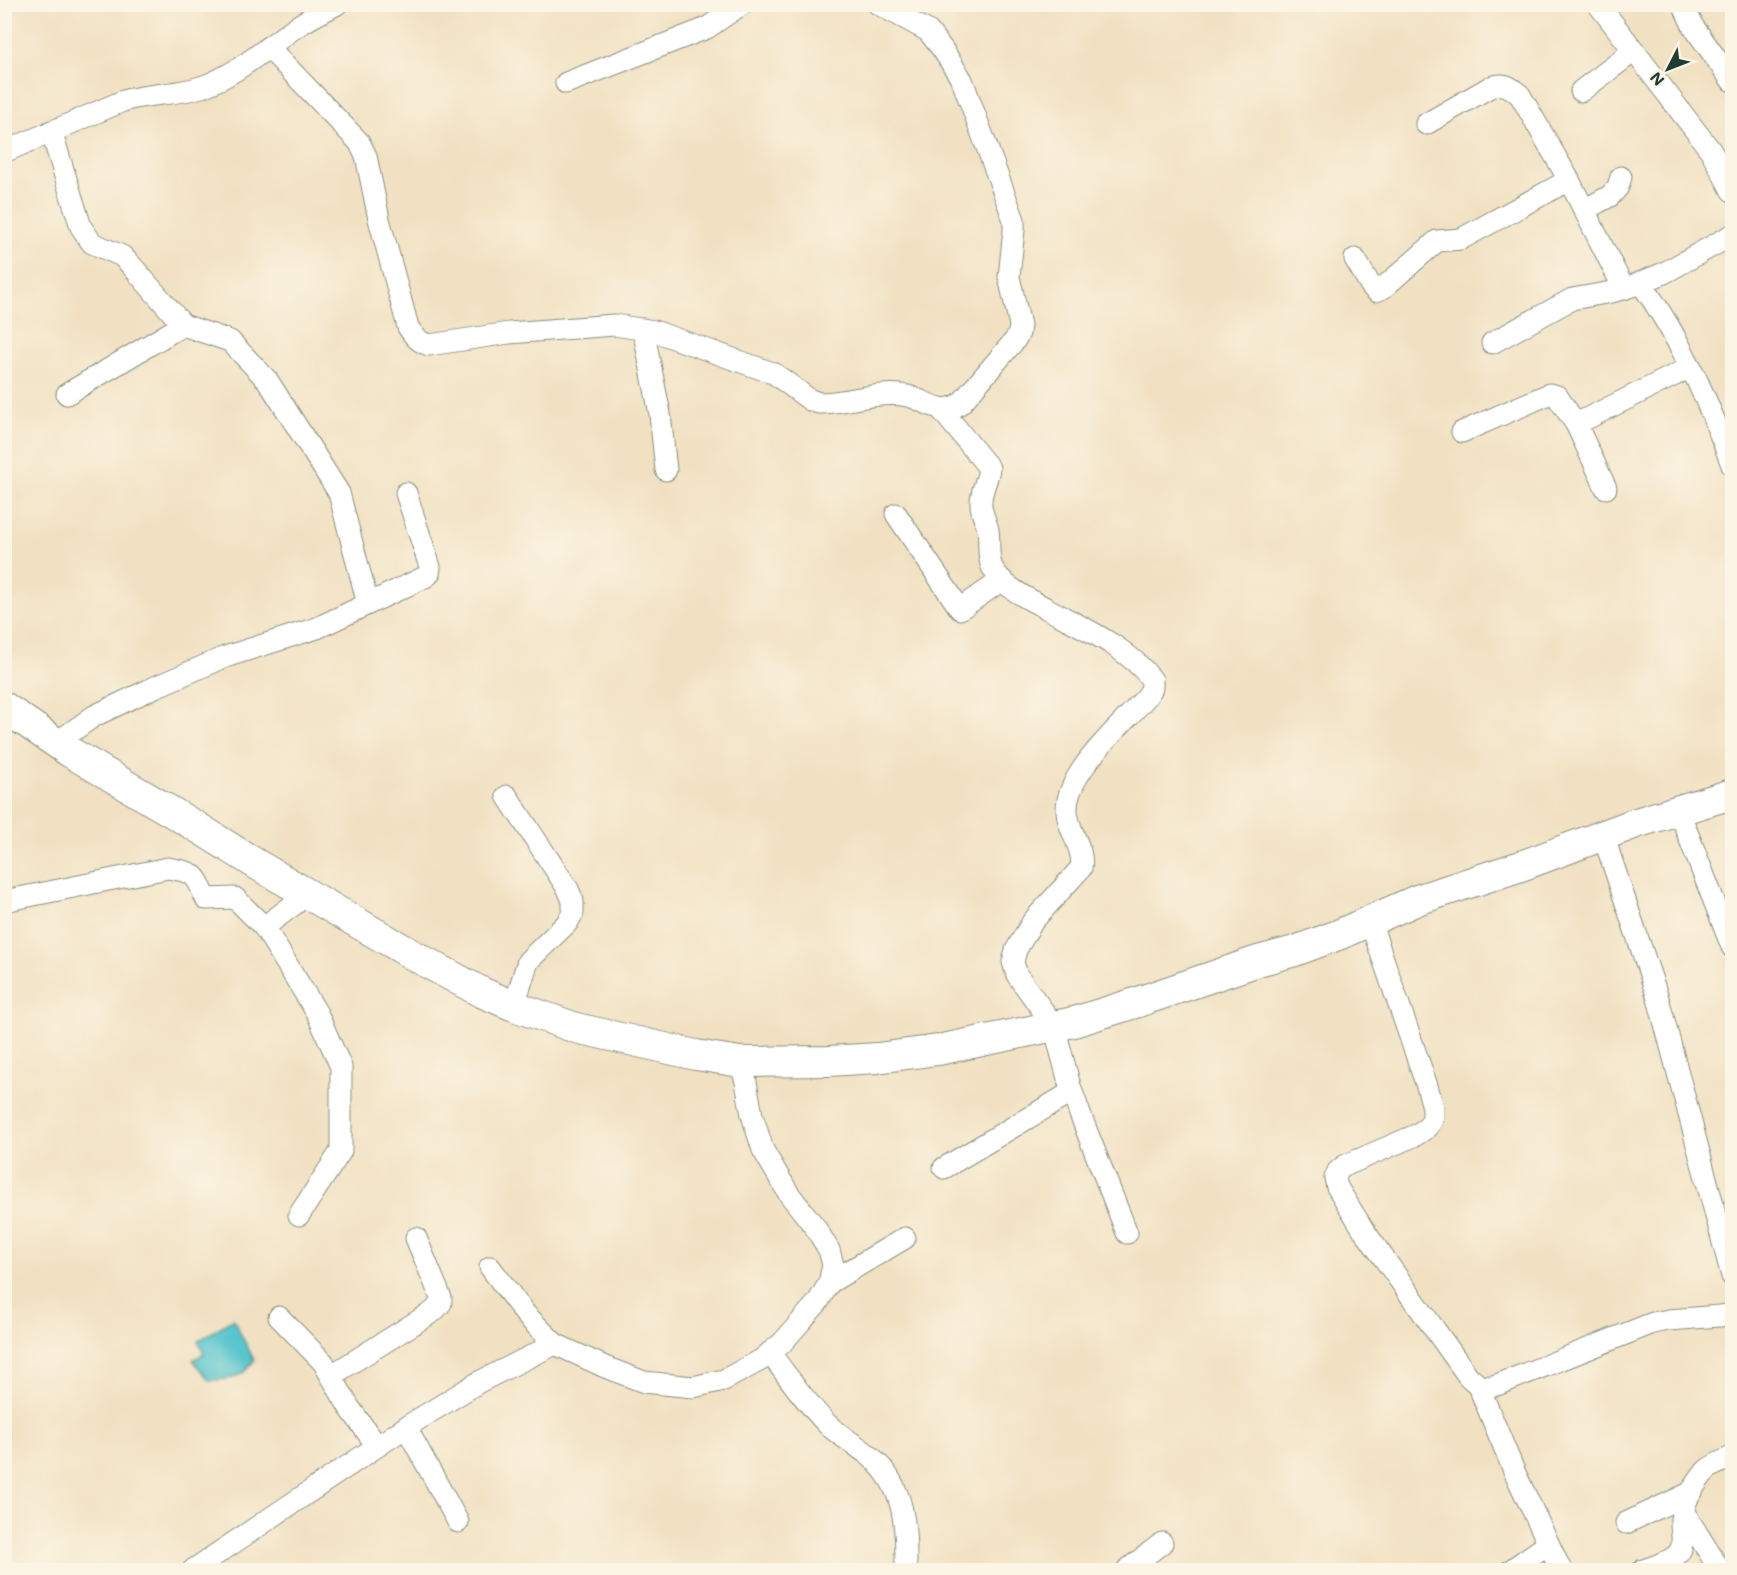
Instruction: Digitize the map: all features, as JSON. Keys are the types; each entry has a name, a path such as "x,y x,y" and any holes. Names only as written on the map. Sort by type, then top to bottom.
{"street":[{"path":"4,152 138,96 203,87 220,80 295,27 337,4"},
{"path":"566,83 707,28 742,4"},
{"path":"268,47 359,142 366,156 379,219 408,327 421,343 429,345 509,333 614,326 643,329 775,374 810,400 819,403 891,395 907,396 940,408 955,408 1019,333 1020,325 1009,277 1014,220 962,80 944,50 928,31 878,4"},
{"path":"1598,4 1711,151 1732,191"},
{"path":"1683,4 1693,26 1732,81"},
{"path":"1581,91 1634,51"},
{"path":"1426,124 1498,84 1508,85 1520,95 1584,210 1632,286 1663,314 1682,347 1715,420 1732,465"},
{"path":"51,131 81,227 88,238 97,246 122,256 183,325 230,341 268,381 339,493 368,604"},
{"path":"1584,210 1610,196 1618,187 1621,177"},
{"path":"1356,259 1376,291 1383,288 1437,241 1461,239 1569,180"},
{"path":"1492,343 1572,299 1632,286 1664,273 1732,236"},
{"path":"67,394 183,325"},
{"path":"643,329 658,400 666,470"},
{"path":"1576,424 1691,368"},
{"path":"1462,432 1549,394 1557,396 1576,424 1606,488"},
{"path":"940,408 989,468 981,506 988,529 992,568 1002,580 1019,593 1106,641 1137,663 1152,680 1152,688 1148,695 1091,757 1074,781 1066,808 1080,854 1081,868 1034,921 1016,950 1013,962 1017,975 1054,1026 1072,1092 1127,1233"},
{"path":"56,743 94,716 155,687 225,657 317,628 425,577 429,574 430,567 406,493"},
{"path":"896,514 960,609 1002,580"},
{"path":"4,707 56,743 308,894 481,992 576,1028 696,1055 740,1062 877,1058 938,1050 1054,1026 1135,1003 1294,951 1338,935 1417,900 1521,866 1678,809 1732,794"},
{"path":"507,796 568,889 573,901 573,913 567,923 528,962 514,1006"},
{"path":"1678,809 1732,947"},
{"path":"1603,835 1658,998 1726,1222 1732,1276"},
{"path":"4,901 168,868 190,872 197,878 206,899 235,898 264,927 317,1013 341,1067 340,1151 299,1215"},
{"path":"264,927 308,894"},
{"path":"1370,921 1427,1086 1433,1107 1433,1118 1428,1127 1416,1135 1344,1166 1335,1178 1337,1187 1363,1229 1468,1376 1484,1388 1497,1385 1653,1323 1732,1315"},
{"path":"490,1267 526,1315 555,1344 644,1382 693,1387 724,1380 770,1353 819,1302 829,1283 833,1265 829,1250 815,1227 789,1194 763,1150 740,1062"},
{"path":"944,1168 1072,1092"},
{"path":"332,1375 434,1311 441,1304 441,1298 416,1238"},
{"path":"829,1283 904,1239"},
{"path":"279,1317 323,1362 349,1407 377,1446"},
{"path":"193,1570 406,1426 479,1382 555,1344"},
{"path":"770,1353 797,1389 829,1425 869,1455 890,1477 899,1496 905,1524 906,1570"},
{"path":"1478,1385 1515,1473 1561,1570"},
{"path":"406,1426 458,1522"},
{"path":"1642,1570 1667,1561 1679,1553 1682,1545 1681,1520 1687,1501 1708,1469 1732,1457"},
{"path":"1626,1523 1687,1501"},
{"path":"1687,1501 1720,1570"},
{"path":"1127,1570 1162,1542"},
{"path":"1511,1570 1548,1544"}],"water":[{"path":"233,1319 254,1360 240,1375 224,1380 209,1380 193,1360 204,1354 198,1341"}]}
